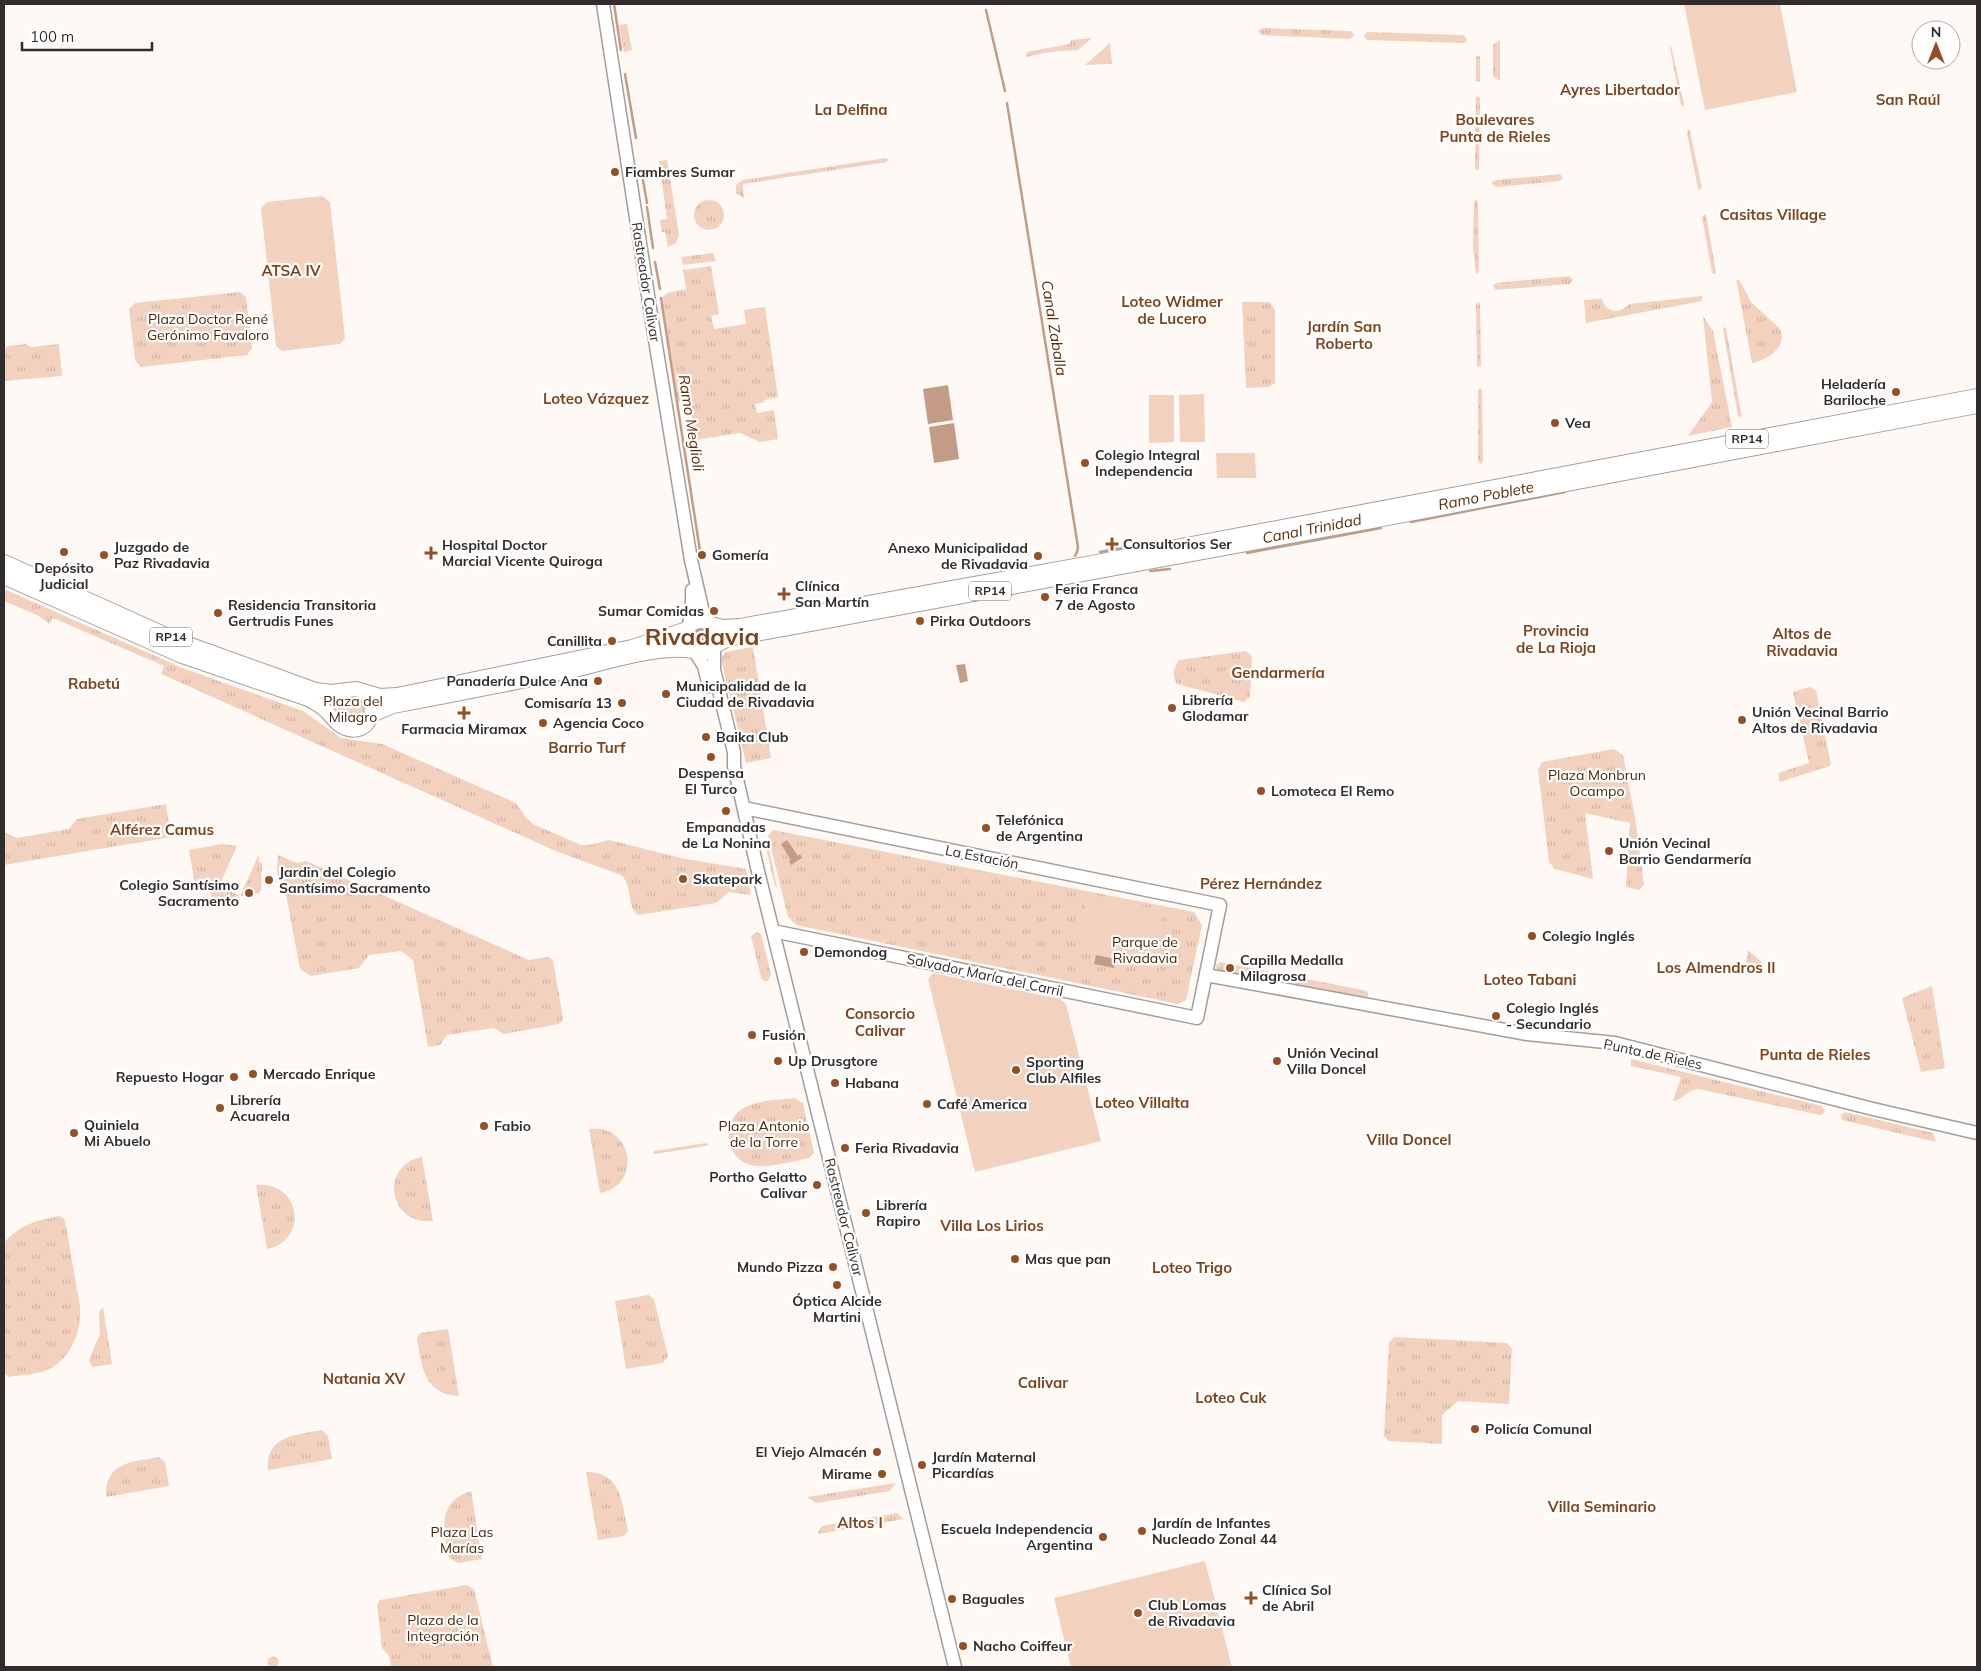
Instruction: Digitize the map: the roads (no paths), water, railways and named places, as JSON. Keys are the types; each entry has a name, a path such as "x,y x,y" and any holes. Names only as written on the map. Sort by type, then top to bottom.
{"main road":[{"name":"Rastreador Calivar","path":"604,4 652,321 691,560 703,612 710,624"},
{"name":"RP14","path":"710,624 735,627 1977,396"},
{"name":"RP14","path":"714,647 728,638 1372,521 1977,406"},
{"name":"Rastreador Calivar","path":"687,628 692,602 691,560"},
{"name":"RP14","path":"4,562 201,649 319,692 356,689 380,696 410,693 632,647 687,628"},
{"name":"RP14","path":"4,577 182,656 308,699 324,708 335,721 345,728 359,729 365,726 372,715 393,706 658,652 680,649 694,651"},
{"path":"701,621 710,624 717,633 714,647 703,653 694,651 686,643 687,628 701,621"},
{"name":"Rastreador Calivar","path":"714,647 714,670 734,752 734,766 955,1667"},
{"name":"Rastreador Calivar","path":"694,651 704,666 726,754 734,766"},
{"path":"335,721 332,714 333,701 343,690"},
{"path":"363,692 371,702 372,715"},
{"name":"La Estación","path":"744,808 1220,905 1206,975"},
{"name":"Salvador María del Carril","path":"773,931 1197,1018 1206,975"},
{"name":"Punta de Rieles","path":"1206,975 1527,1034 1615,1043 1873,1109 1977,1133"}],"waterway":[{"name":"Ramo Meglioli","path":"614,4 621,50"},
{"name":"Canal Zaballa","path":"986,10 1005,91"},
{"name":"Ramo Meglioli","path":"625,74 636,138"},
{"name":"Canal Zaballa","path":"1007,103 1078,547 1075,556"},
{"name":"Ramo Meglioli","path":"641,169 647,203"},
{"name":"Ramo Meglioli","path":"647,207 653,248"},
{"name":"Ramo Meglioli","path":"655,262 660,289"},
{"name":"Ramo Meglioli","path":"661,298 700,551"},
{"name":"Ramo Poblete","path":"1411,522 1565,492"},
{"name":"Canal Trinidad","path":"1247,553 1381,528"},
{"name":"Canal Trinidad","path":"1100,552 1121,548"},
{"name":"Canal Trinidad","path":"1150,571 1170,569"}],"place":[{"name":"Fiambres Sumar","path":"615,172"},
{"name":"Heladería Bariloche","path":"1896,392"},
{"name":"Vea","path":"1555,423"},
{"name":"Colegio Integral Independencia","path":"1085,463"},
{"name":"Consultorios Ser","path":"1112,544"},
{"name":"Depósito Judicial","path":"64,552"},
{"name":"Hospital Doctor Marcial Vicente Quiroga","path":"431,553"},
{"name":"Juzgado de Paz Rivadavia","path":"104,555"},
{"name":"Gomería","path":"702,555"},
{"name":"Anexo Municipalidad de Rivadavia","path":"1038,556"},
{"name":"Clínica San Martín","path":"784,594"},
{"name":"Feria Franca 7 de Agosto","path":"1045,597"},
{"name":"Sumar Comidas","path":"714,611"},
{"name":"Residencia Transitoria Gertrudis Funes","path":"218,613"},
{"name":"Pirka Outdoors","path":"920,621"},
{"name":"Canillita","path":"612,641"},
{"name":"Panadería Dulce Ana","path":"598,681"},
{"name":"Municipalidad de la Ciudad de Rivadavia","path":"666,694"},
{"name":"Comisaría 13","path":"622,703"},
{"name":"Librería Glodamar","path":"1172,708"},
{"name":"Farmacia Miramax","path":"464,713"},
{"name":"Unión Vecinal Barrio Altos de Rivadavia","path":"1742,720"},
{"name":"Agencia Coco","path":"543,723"},
{"name":"Baika Club","path":"706,737"},
{"name":"Despensa El Turco","path":"711,757"},
{"name":"Lomoteca El Remo","path":"1261,791"},
{"name":"Empanadas de La Nonina","path":"726,811"},
{"name":"Telefónica de Argentina","path":"986,828"},
{"name":"Unión Vecinal Barrio Gendarmería","path":"1609,851"},
{"name":"Skatepark","path":"683,879"},
{"name":"Jardin del Colegio Santísimo Sacramento","path":"269,880"},
{"name":"Colegio Santísimo Sacramento","path":"249,893"},
{"name":"Colegio Inglés","path":"1532,936"},
{"name":"Demondog","path":"804,952"},
{"name":"Capilla Medalla Milagrosa","path":"1230,968"},
{"name":"Colegio Inglés - Secundario","path":"1496,1016"},
{"name":"Fusión","path":"752,1035"},
{"name":"Up Drusgtore","path":"778,1061"},
{"name":"Unión Vecinal Villa Doncel","path":"1277,1061"},
{"name":"Sporting Club Alfiles","path":"1016,1070"},
{"name":"Mercado Enrique","path":"253,1074"},
{"name":"Repuesto Hogar","path":"234,1077"},
{"name":"Habana","path":"835,1083"},
{"name":"Café America","path":"927,1104"},
{"name":"Librería Acuarela","path":"220,1108"},
{"name":"Fabio","path":"484,1126"},
{"name":"Quiniela Mi Abuelo","path":"74,1133"},
{"name":"Feria Rivadavia","path":"845,1148"},
{"name":"Portho Gelatto Calivar","path":"817,1185"},
{"name":"Librería Rapiro","path":"866,1213"},
{"name":"Mas que pan","path":"1015,1259"},
{"name":"Mundo Pizza","path":"833,1267"},
{"name":"Óptica Alcide Martini","path":"837,1285"},
{"name":"Policía Comunal","path":"1475,1429"},
{"name":"El Viejo Almacén","path":"877,1452"},
{"name":"Jardín Maternal Picardías","path":"922,1465"},
{"name":"Mirame","path":"882,1474"},
{"name":"Jardín de Infantes Nucleado Zonal 44","path":"1142,1531"},
{"name":"Escuela Independencia Argentina","path":"1103,1537"},
{"name":"Clínica Sol de Abril","path":"1251,1598"},
{"name":"Baguales","path":"952,1599"},
{"name":"Club Lomas de Rivadavia","path":"1138,1613"},
{"name":"Nacho Coiffeur","path":"963,1646"}],"district":[{"name":"Ayres Libertador","path":"1620,90"},
{"name":"San Raúl","path":"1908,100"},
{"name":"La Delfina","path":"851,110"},
{"name":"Boulevares Punta de Rieles","path":"1495,128"},
{"name":"Casitas Village","path":"1773,215"},
{"name":"ATSA IV","path":"291,271"},
{"name":"Loteo Widmer de Lucero","path":"1172,310"},
{"name":"Jardín San Roberto","path":"1344,336"},
{"name":"Loteo Vázquez","path":"596,399"},
{"name":"Rivadavia","path":"702,637"},
{"name":"Provincia de La Rioja","path":"1556,640"},
{"name":"Altos de Rivadavia","path":"1802,642"},
{"name":"Gendarmería","path":"1278,673"},
{"name":"Rabetú","path":"94,684"},
{"name":"Barrio Turf","path":"587,748"},
{"name":"Alférez Camus","path":"162,830"},
{"name":"Pérez Hernández","path":"1261,884"},
{"name":"Los Almendros II","path":"1716,968"},
{"name":"Loteo Tabani","path":"1530,980"},
{"name":"Consorcio Calivar","path":"880,1022"},
{"name":"Punta de Rieles","path":"1815,1055"},
{"name":"Loteo Villalta","path":"1142,1103"},
{"name":"Villa Doncel","path":"1409,1140"},
{"name":"Villa Los Lirios","path":"992,1226"},
{"name":"Loteo Trigo","path":"1192,1268"},
{"name":"Natania XV","path":"364,1379"},
{"name":"Calivar","path":"1043,1383"},
{"name":"Loteo Cuk","path":"1231,1398"},
{"name":"Villa Seminario","path":"1602,1507"},
{"name":"Altos I","path":"860,1523"}],"park label":[{"name":"Plaza Doctor René Gerónimo Favaloro","path":"208,328"},
{"name":"Plaza del Milagro","path":"353,710"},
{"name":"Plaza Monbrun Ocampo","path":"1597,784"},
{"name":"Parque de Rivadavia","path":"1145,950"},
{"name":"Plaza Antonio de la Torre","path":"764,1134"},
{"name":"Plaza Las Marías","path":"462,1540"},
{"name":"Plaza de la Integración","path":"443,1628"}]}
